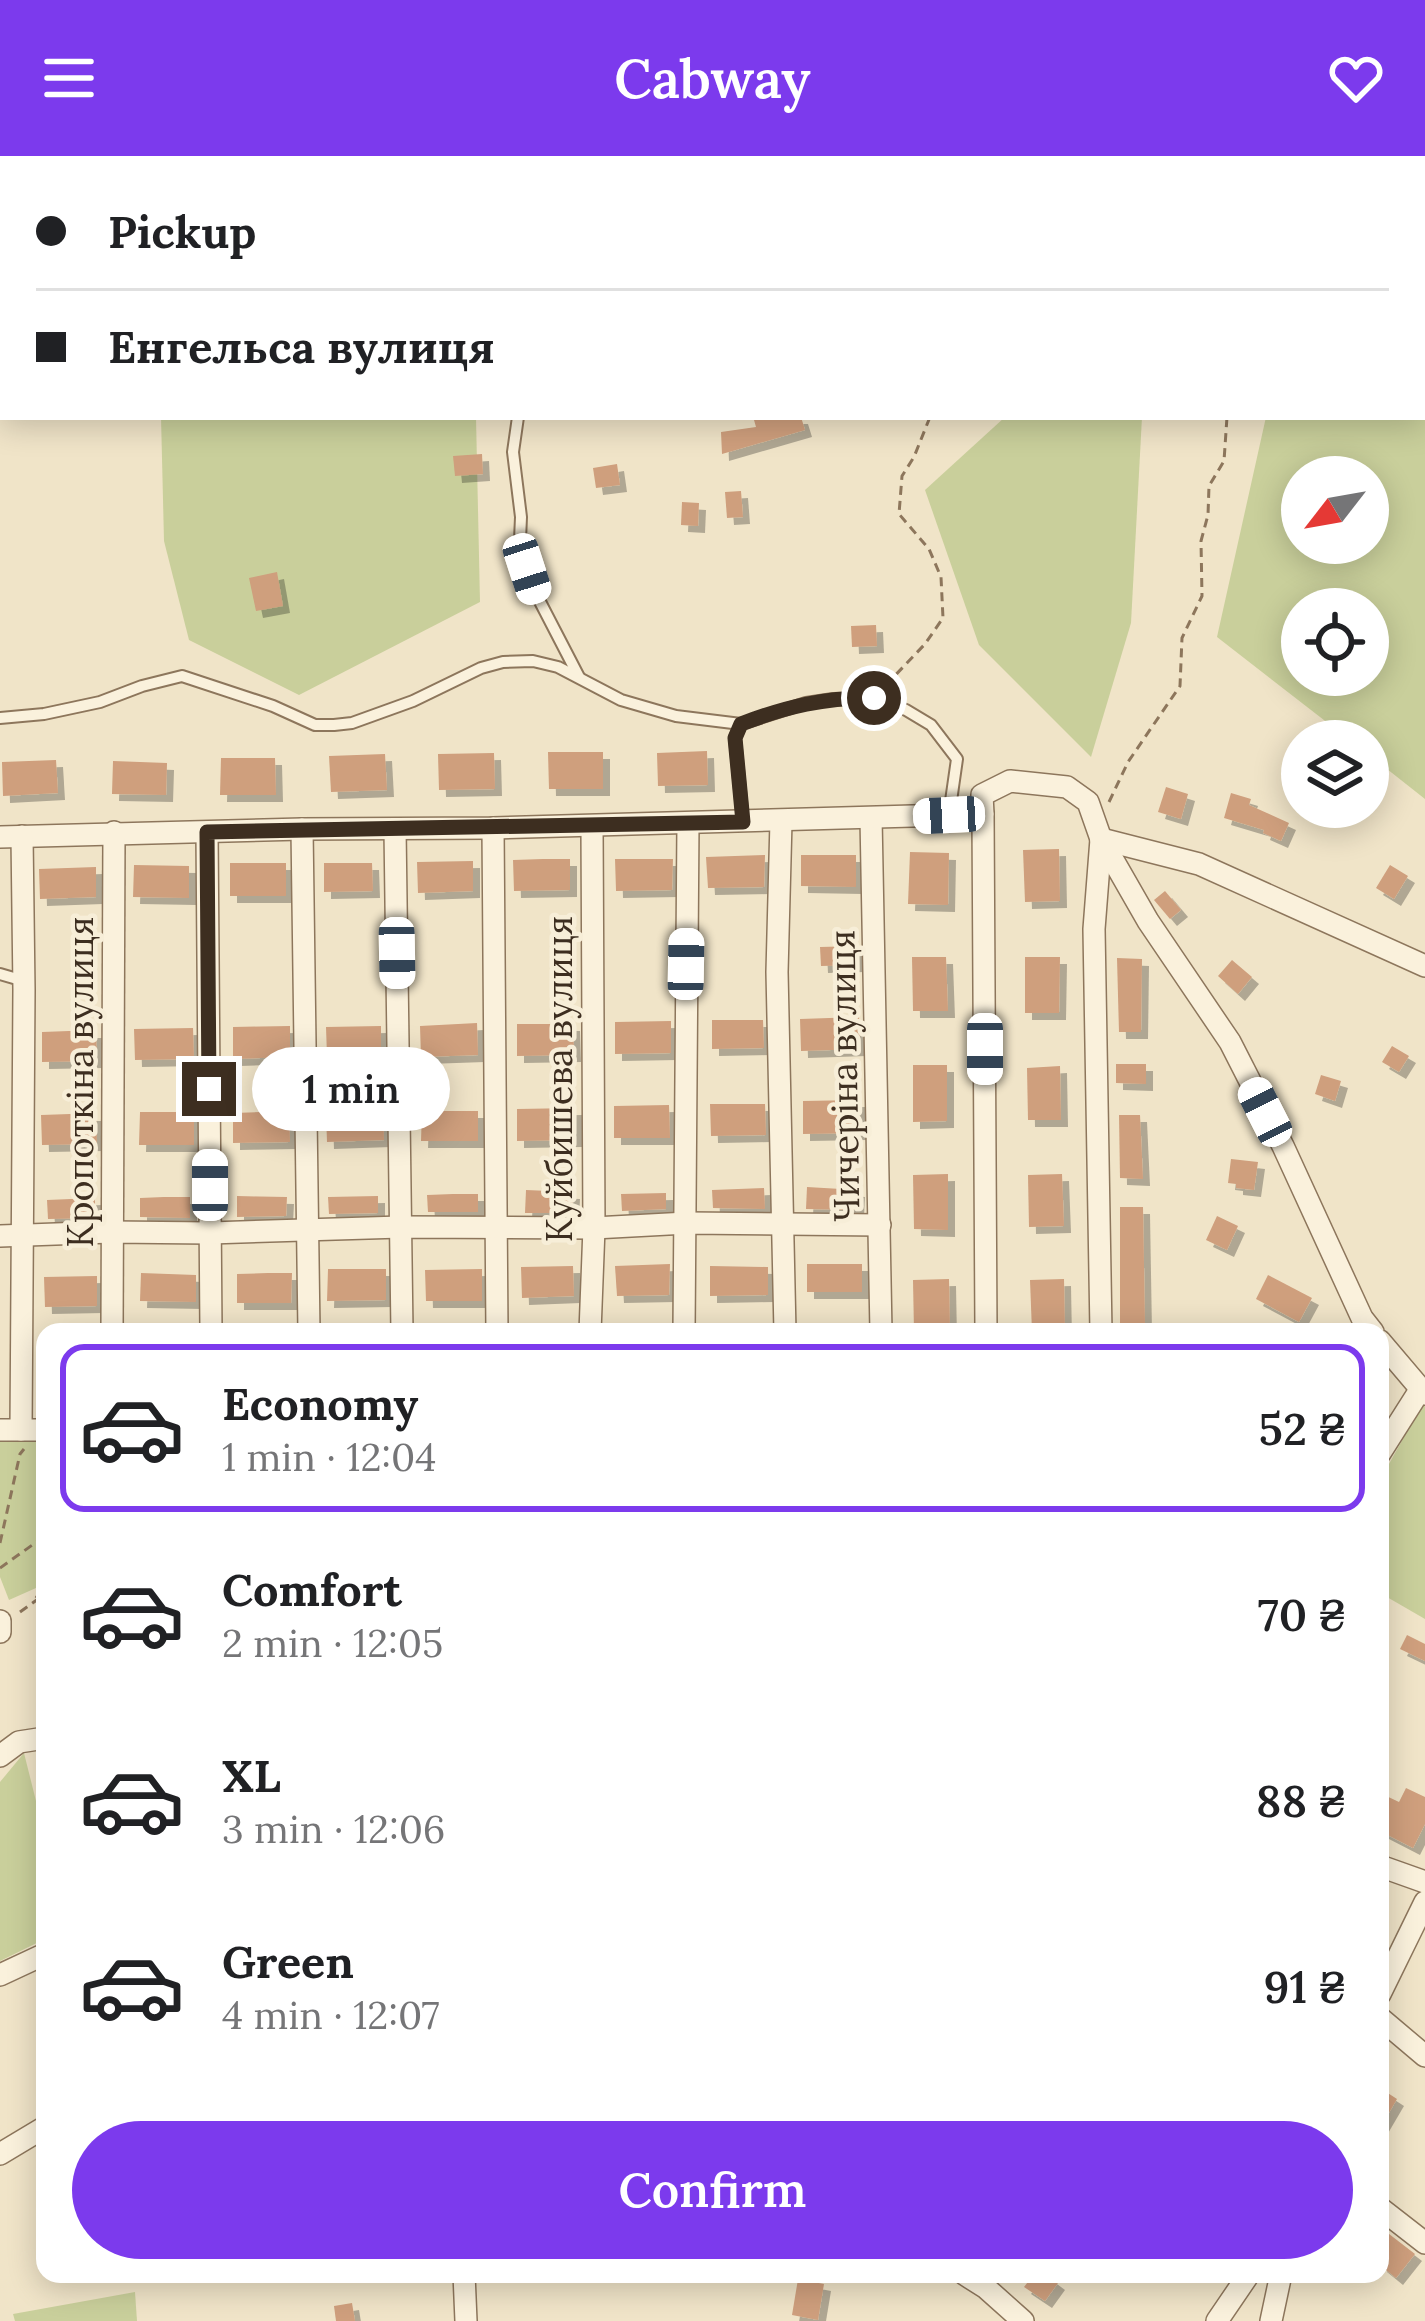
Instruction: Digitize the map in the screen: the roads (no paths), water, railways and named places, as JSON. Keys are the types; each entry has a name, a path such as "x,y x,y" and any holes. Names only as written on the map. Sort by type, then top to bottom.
{"street":[{"path":"986,1323 982,795 1010,781 1067,787 1088,802 1101,838 1148,921 1230,1042 1366,1323"},
{"path":"27,1430 12,1236 23,981 11,837 983,814"},
{"name":"Чичеріна вулиця","path":"871,818 881,1323"},
{"path":"781,821 777,972 785,1323"},
{"path":"684,1323 688,823"},
{"name":"Куйбишева вулиця","path":"590,1323 592,826"},
{"path":"493,828 496,1323"},
{"path":"302,829 309,1323"},
{"path":"395,829 402,1323"},
{"name":"Кропоткіна вулиця","path":"112,1323 114,832"},
{"path":"207,832 211,1323"},
{"path":"1101,838 1199,864 1425,966"},
{"path":"1101,838 1094,928 1101,1323"},
{"path":"12,1236 687,1223 880,1225"},
{"path":"1389,1352 1422,1392 1389,1441"},
{"path":"0,1756 19,1742 36,1739"},
{"path":"1389,1869 1425,1882"},
{"path":"1389,1975 1425,1901"},
{"path":"0,1975 36,1958"},
{"path":"1389,2026 1425,2056"},
{"path":"0,2154 36,2132"},
{"path":"1389,2215 1425,2243"},
{"path":"464,2283 466,2321"},
{"path":"978,2283 1023,2321"},
{"path":"1216,2321 1243,2283"},
{"path":"1271,2321 1278,2283"}],"lane":[{"path":"518,420 513,452 520,540 535,592 579,677"},
{"path":"0,718 100,702 182,676 315,725 334,725 413,701 468,673 503,662 532,661 558,667 621,700 676,716 741,724 806,703 874,698 931,725 958,759 949,815"},
{"path":"741,724 735,738 743,822"},
{"path":"0,974 23,981"}]}
